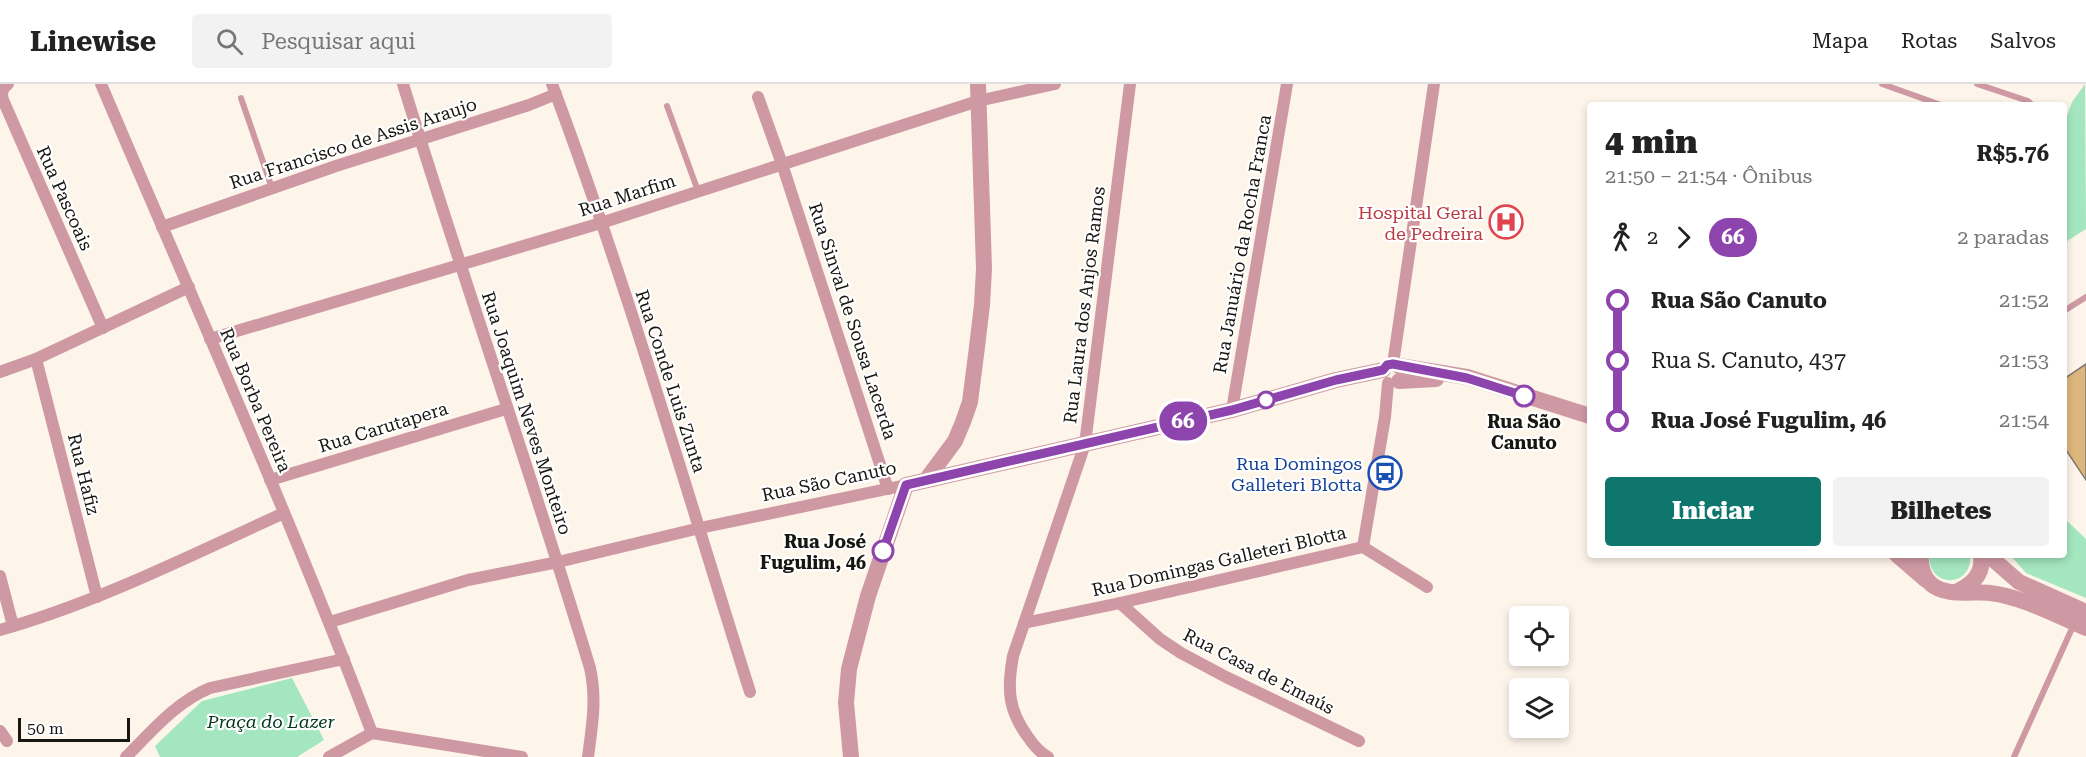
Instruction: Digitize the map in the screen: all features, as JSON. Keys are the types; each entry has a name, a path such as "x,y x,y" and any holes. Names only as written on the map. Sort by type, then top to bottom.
{"street":[{"name":"Rua Pascoais","path":"8,84 1,94 3,100 103,328"},
{"name":"Rua Borba Pereira","path":"101,84 330,622 372,733"},
{"name":"Rua Joaquim Neves Monteiro","path":"403,84 459,266 558,562 593,681 595,708 588,757"},
{"path":"926,480 955,441 970,402 984,269 978,84"},
{"name":"Rua Marfim","path":"210,339 601,223 978,101 1055,84"},
{"name":"Rua Laura dos Anjos Ramos","path":"1048,757 1039,752 1018,723 1011,705 1009,680 1013,657 1085,444 1130,84"},
{"name":"Rua Januário da Rocha Franca","path":"1232,410 1287,84"},
{"name":"Rua Domingas Galleteri Blotta","path":"1024,623 1362,547 1392,375 1434,84"},
{"name":"Rua Francisco de Assis Araujo","path":"162,227 420,139 529,105 554,89"},
{"name":"Rua Conde Luis Zunta","path":"554,89 601,223 700,528 750,692"},
{"name":"Rua Sinval de Sousa Lacerda","path":"758,97 888,489"},
{"path":"0,372 36,360 189,288"},
{"name":"Rua Hafiz","path":"36,360 97,597"},
{"name":"Rua São Canuto","path":"330,622 468,580 1085,444 1232,410 1336,380 1392,375 1467,378 1587,415"},
{"name":"Rua Carutapera","path":"270,480 506,409"},
{"path":"853,756 846,703 849,669 868,596 906,485"},
{"path":"0,630 65,610 97,597 284,513"},
{"path":"1362,547 1427,586"},
{"path":"1901,558 1931,584 1944,591 1990,593 2014,598 2082,621"},
{"path":"1922,558 1923,572 1931,584"},
{"path":"1958,591 1971,585 1979,573 1981,558"},
{"path":"1991,558 2019,582 2082,621"},
{"path":"0,576 14,626"},
{"name":"Rua Casa de Emaús","path":"1120,603 1160,639 1181,653 1359,741"},
{"path":"126,757 181,703 194,694 210,688 344,659"},
{"path":"329,757 372,733 522,757"}],"lane":[{"path":"1882,84 1933,102"},
{"path":"1977,84 2029,102"},
{"path":"241,98 273,188"},
{"path":"668,106 699,191"},
{"path":"2067,309 2086,297"},
{"path":"2014,757 2082,621"}],"green space":[{"path":"2085,84 2086,229 2067,241 2067,116 2072,102"},
{"path":"2067,521 2086,539 2086,598 2026,573 2013,558 2067,558"},
{"path":"1930,558 1970,558 1965,574 1950,580 1942,579 1935,574"},
{"name":"Praça do Lazer","path":"292,678 324,740 297,757 160,757 155,746 202,701"}],"building":[{"path":"2086,364 2086,480 2067,452 2067,377"}],"bus line":[{"name":"66","path":"883,551 906,485 1232,410 1336,380 1383,370 1387,365 1393,364 1467,378 1524,396"}],"place":[{"name":"Hospital Geral de Pedreira","path":"1506,222"},
{"name":"Rua São Canuto","path":"1524,396"},
{"name":"Rua Domingos Galleteri Blotta","path":"1385,473"},
{"name":"Rua José Fugulim, 46","path":"883,551"}]}
